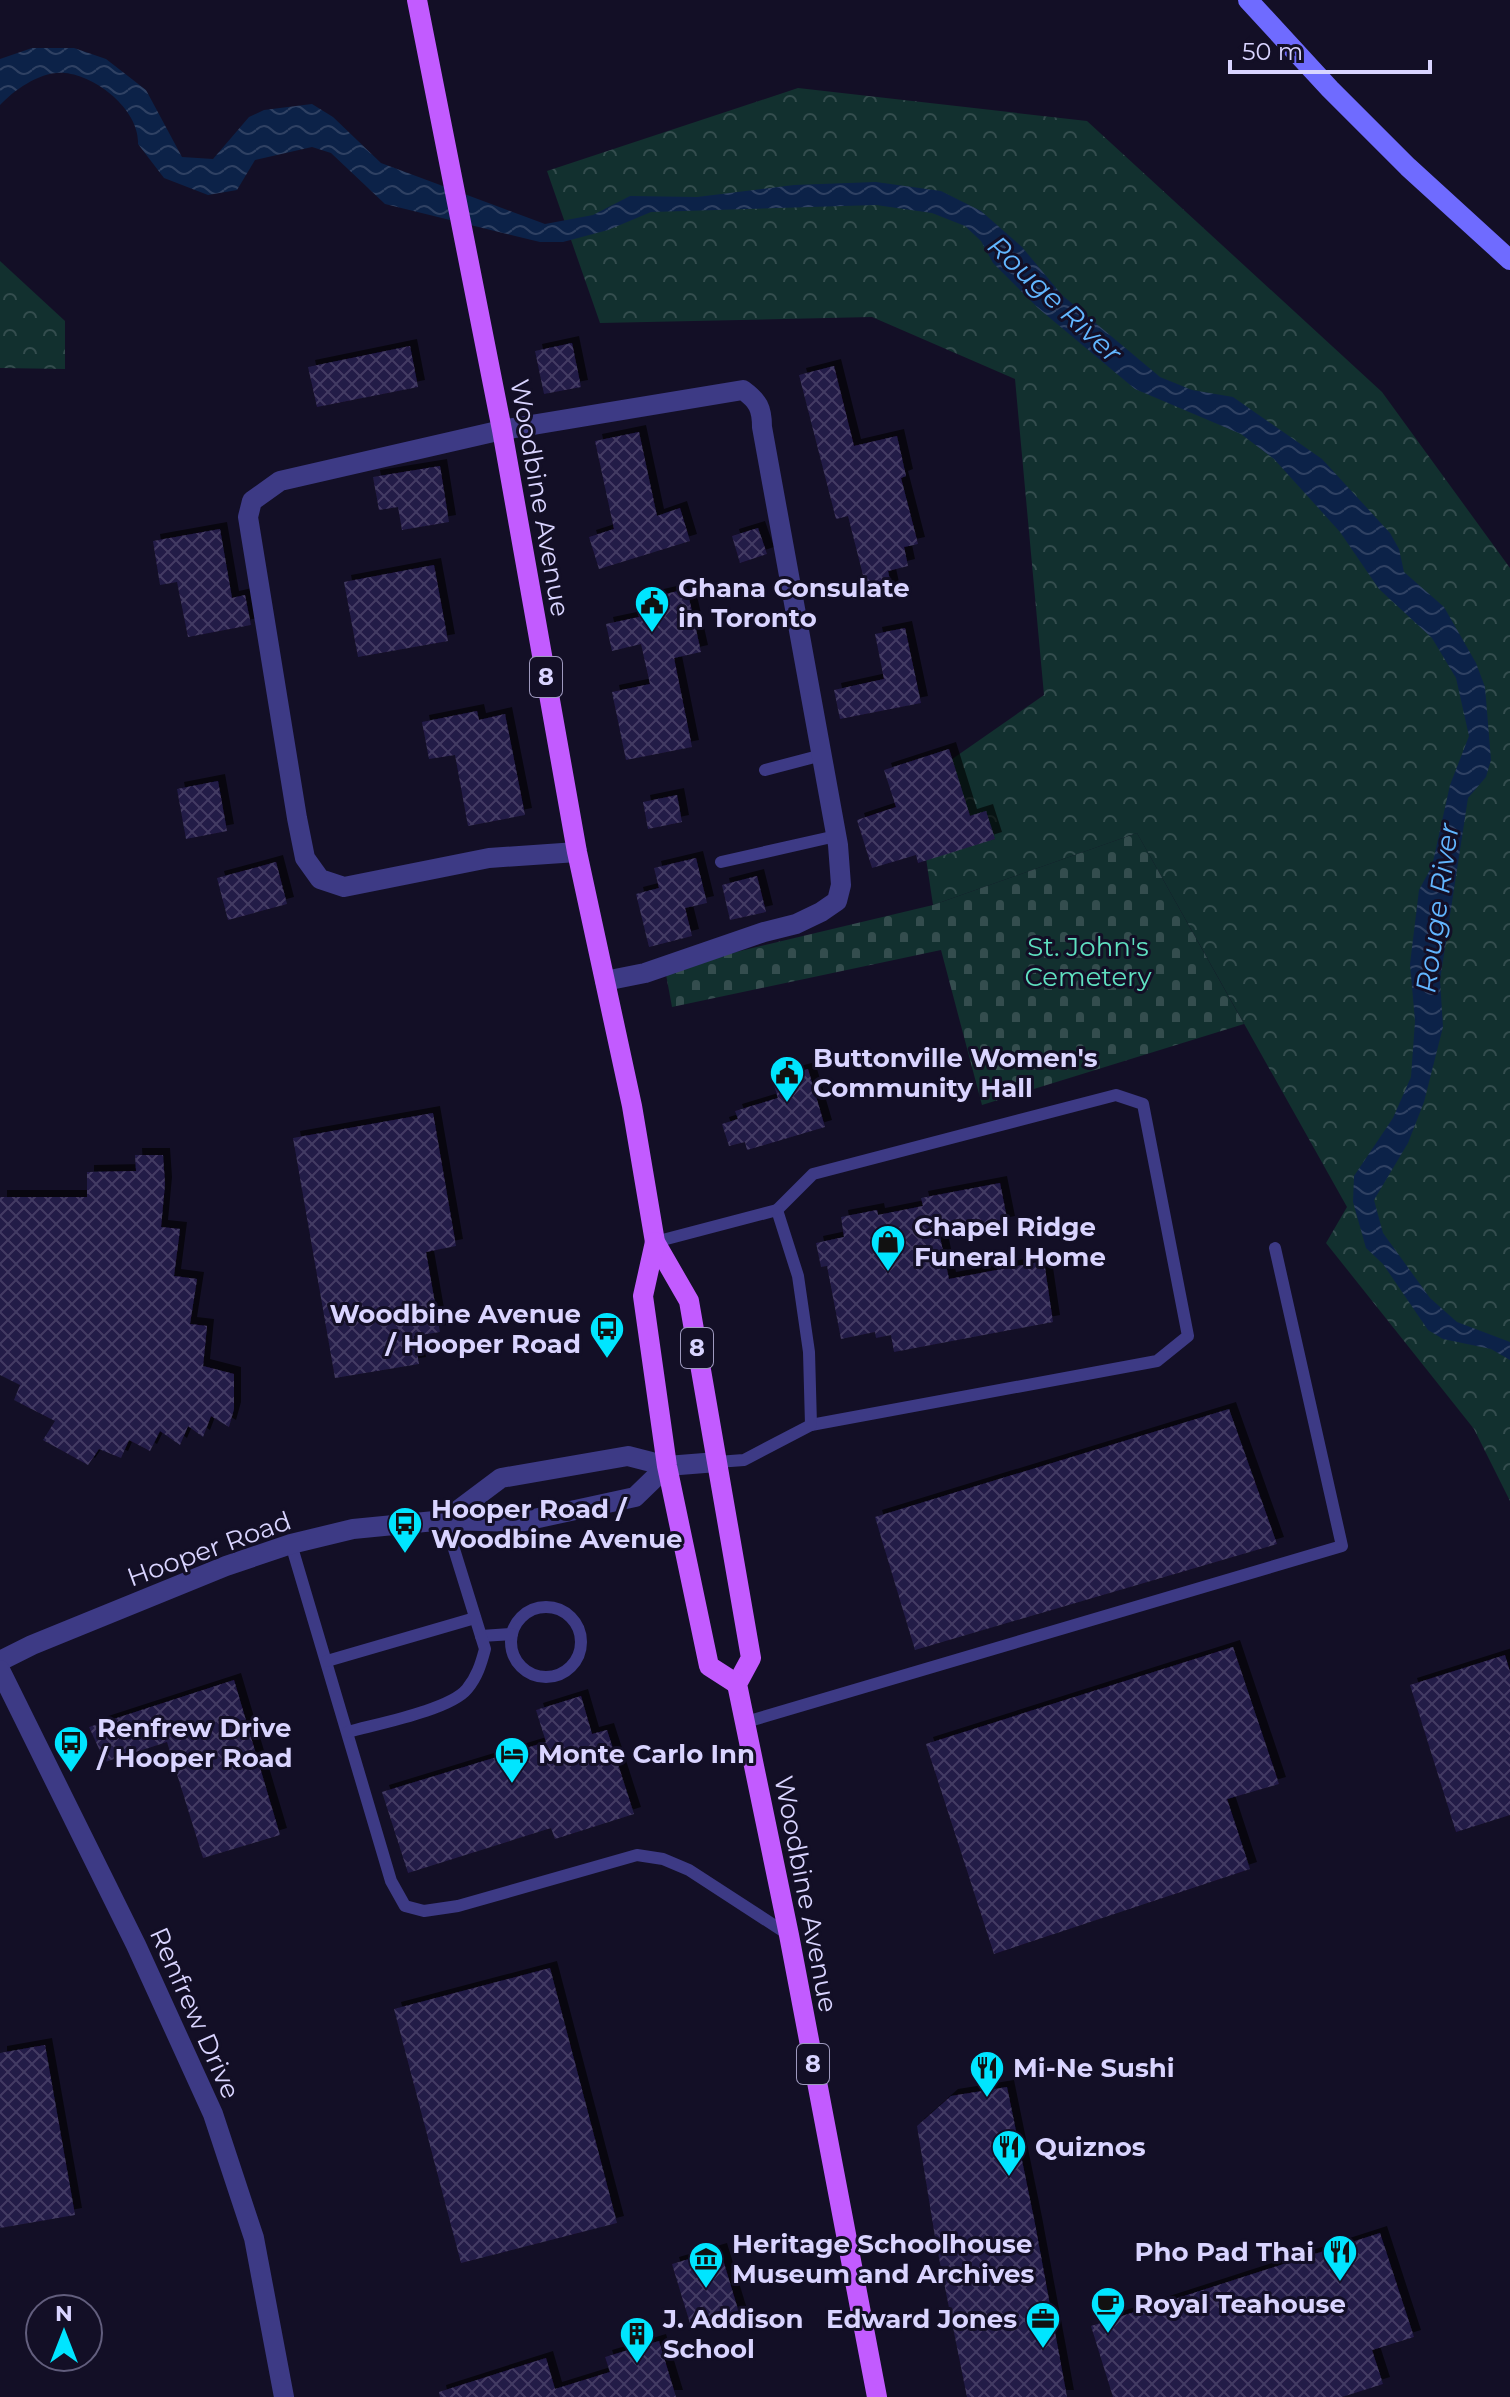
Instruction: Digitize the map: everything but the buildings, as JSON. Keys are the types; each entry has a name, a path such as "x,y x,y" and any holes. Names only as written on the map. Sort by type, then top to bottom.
{"main road":[{"name":"Woodbine Avenue","path":"417,0 502,430 577,852 632,1106 655,1242 689,1301 751,1658 737,1684 789,1935 877,2397"},
{"name":"Woodbine Avenue","path":"655,1242 643,1296 667,1466 709,1666 737,1684"}],"street":[{"path":"1248,0 1397,156 1510,260"},
{"path":"577,852 489,858 344,887 320,879 305,858 297,818 248,517 252,501 280,481 502,430 743,390 755,399 762,411 762,427 842,869 841,885 837,901 796,924 645,973 605,981"},
{"path":"445,1520 501,1478 628,1456 667,1466 717,1462"},
{"name":"Hooper Road","path":"0,1661 212,1571 291,1544 353,1529 445,1520 520,1522 635,1497 667,1466"},
{"name":"Renfrew Drive","path":"0,1670 136,1945 213,2114 254,2238 284,2397"}],"lane":[{"path":"765,770 822,755"},
{"path":"721,862 836,836"},
{"path":"655,1242 777,1210 813,1174 1116,1095 1143,1104 1188,1336 1157,1361 811,1425 744,1460 717,1462"},
{"path":"777,1210 798,1276 809,1352 811,1425"},
{"path":"746,1722 1342,1546 1275,1248"},
{"path":"348,1732 442,1706 466,1692 480,1669 485,1649 445,1520"},
{"path":"291,1544 391,1881 405,1906 424,1911 458,1906 637,1855 663,1859 689,1870 789,1935"},
{"path":"545,1607 556,1608 574,1620 581,1641 580,1652 566,1671 555,1676 543,1676 532,1673 515,1657 512,1634 524,1615 545,1607"},
{"path":"327,1661 475,1618"},
{"path":"481,1636 512,1634"}],"green space":[{"path":"798,88 1087,121 1382,392 1510,568 1510,1501 1474,1429 1326,1243 1347,1207 1137,833 933,905 915,785 1044,695 1015,379 872,317 600,323 547,171"},
{"path":"0,261 65,321 65,369 0,368"},
{"name":"St. John's Cemetery","path":"1137,833 1244,1024 982,1105 941,950 672,1007 665,969 933,905"}],"water":[{"name":"Rouge River","path":"32,48 74,48 106,59 146,90 182,157 213,159 249,117 264,110 312,104 333,117 381,163 545,224 593,215 630,196 697,197 794,185 876,182 941,191 981,211 1022,247 1062,295 1160,377 1192,390 1233,397 1322,459 1390,533 1399,549 1404,572 1444,607 1476,663 1485,687 1491,760 1486,777 1468,798 1440,980 1443,1027 1424,1102 1408,1143 1374,1200 1383,1233 1430,1298 1457,1322 1510,1342 1510,1360 1491,1349 1443,1339 1428,1330 1383,1264 1366,1248 1353,1202 1354,1176 1393,1118 1411,1077 1415,1021 1410,964 1419,890 1432,866 1450,785 1469,736 1456,678 1432,638 1379,589 1340,532 1274,459 1241,434 1135,389 1038,308 993,263 981,241 965,226 932,213 876,205 651,212 608,230 563,242 540,242 385,204 331,153 312,147 255,160 237,190 208,195 164,178 138,144 132,119 124,108 103,88 90,81 65,73 47,75 21,87 0,105 0,59"}],"place":[{"name":"Ghana Consulate in Toronto","path":"652,634"},
{"name":"Buttonville Women's Community Hall","path":"787,1104"},
{"name":"Chapel Ridge Funeral Home","path":"888,1273"},
{"name":"Woodbine Avenue / Hooper Road","path":"607,1360"},
{"name":"Hooper Road / Woodbine Avenue","path":"405,1555"},
{"name":"Renfrew Drive / Hooper Road","path":"71,1774"},
{"name":"Monte Carlo Inn","path":"512,1785"},
{"name":"Mi-Ne Sushi","path":"987,2099"},
{"name":"Quiznos","path":"1009,2178"},
{"name":"Pho Pad Thai","path":"1340,2283"},
{"name":"Heritage Schoolhouse Museum and Archives","path":"706,2290"},
{"name":"Royal Teahouse","path":"1108,2335"},
{"name":"Edward Jones","path":"1043,2350"},
{"name":"J. Addison School","path":"637,2365"}]}
